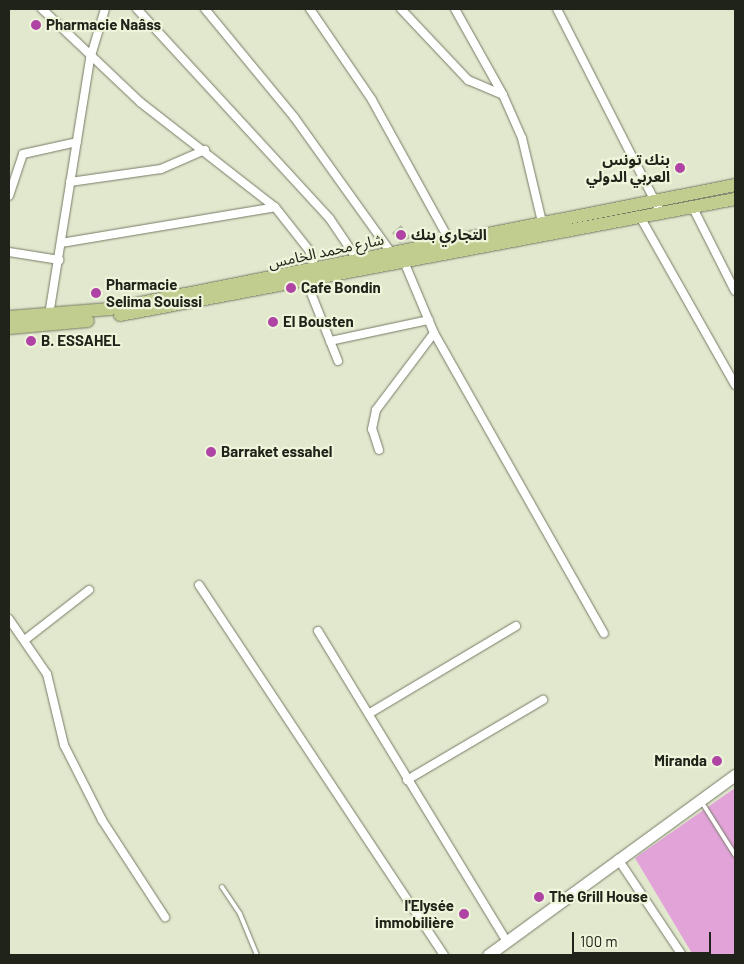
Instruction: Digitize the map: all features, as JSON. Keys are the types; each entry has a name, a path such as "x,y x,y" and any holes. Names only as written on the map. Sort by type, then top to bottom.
{"main road":[{"name":"شارع محمد الخامس","path":"9,328 60,325 307,283 405,264 543,227 658,206 735,185"},
{"name":"شارع محمد الخامس","path":"9,317 81,314 359,262 449,240 639,215 658,206 692,206 735,199"},
{"path":"488,955 735,775"}],"street":[{"path":"42,9 90,59 275,207 305,244 316,270"},
{"path":"49,316 90,59 105,9"},
{"path":"137,9 315,201 359,262"},
{"path":"206,9 294,117 392,254"},
{"path":"310,9 372,100 455,252"},
{"path":"401,9 468,80 503,95"},
{"path":"455,9 503,95 522,138 543,227"},
{"path":"557,9 658,206"},
{"path":"9,196 23,154 77,142"},
{"path":"70,182 161,169 205,150"},
{"path":"692,206 735,291"},
{"path":"61,243 275,207"},
{"path":"639,215 735,385"},
{"path":"9,252 58,260"},
{"path":"405,264 434,333 604,633"},
{"path":"307,283 338,361"},
{"path":"330,341 429,320"},
{"path":"379,450 372,428 376,410 434,333"},
{"path":"199,585 444,955"},
{"path":"26,639 89,590"},
{"path":"9,619 26,639 47,674 64,745 102,820 165,917"},
{"path":"370,713 516,626"},
{"path":"318,631 370,713 407,780 507,942"},
{"path":"407,780 543,700"},
{"path":"618,859 682,955"}],"lane":[{"path":"700,799 735,856"},
{"path":"222,886 240,914 257,955"}],"shaded area":[{"path":"735,788 735,955 693,955 635,858"}],"building":[{"name":"التجاري بنك","path":"401,225 411,238 400,243 392,233"}],"place":[{"name":"Pharmacie Naâss","path":"36,25"},
{"name":"بنك تونس العربي الدولي","path":"680,168"},
{"name":"التجاري بنك","path":"401,235"},
{"name":"Cafe Bondin","path":"291,288"},
{"name":"Pharmacie Selima Souissi","path":"96,293"},
{"name":"El Bousten","path":"273,322"},
{"name":"B. ESSAHEL","path":"31,341"},
{"name":"Barraket essahel","path":"211,452"},
{"name":"Miranda","path":"717,761"},
{"name":"The Grill House","path":"539,897"},
{"name":"l'Elysée immobilière","path":"464,914"}]}
